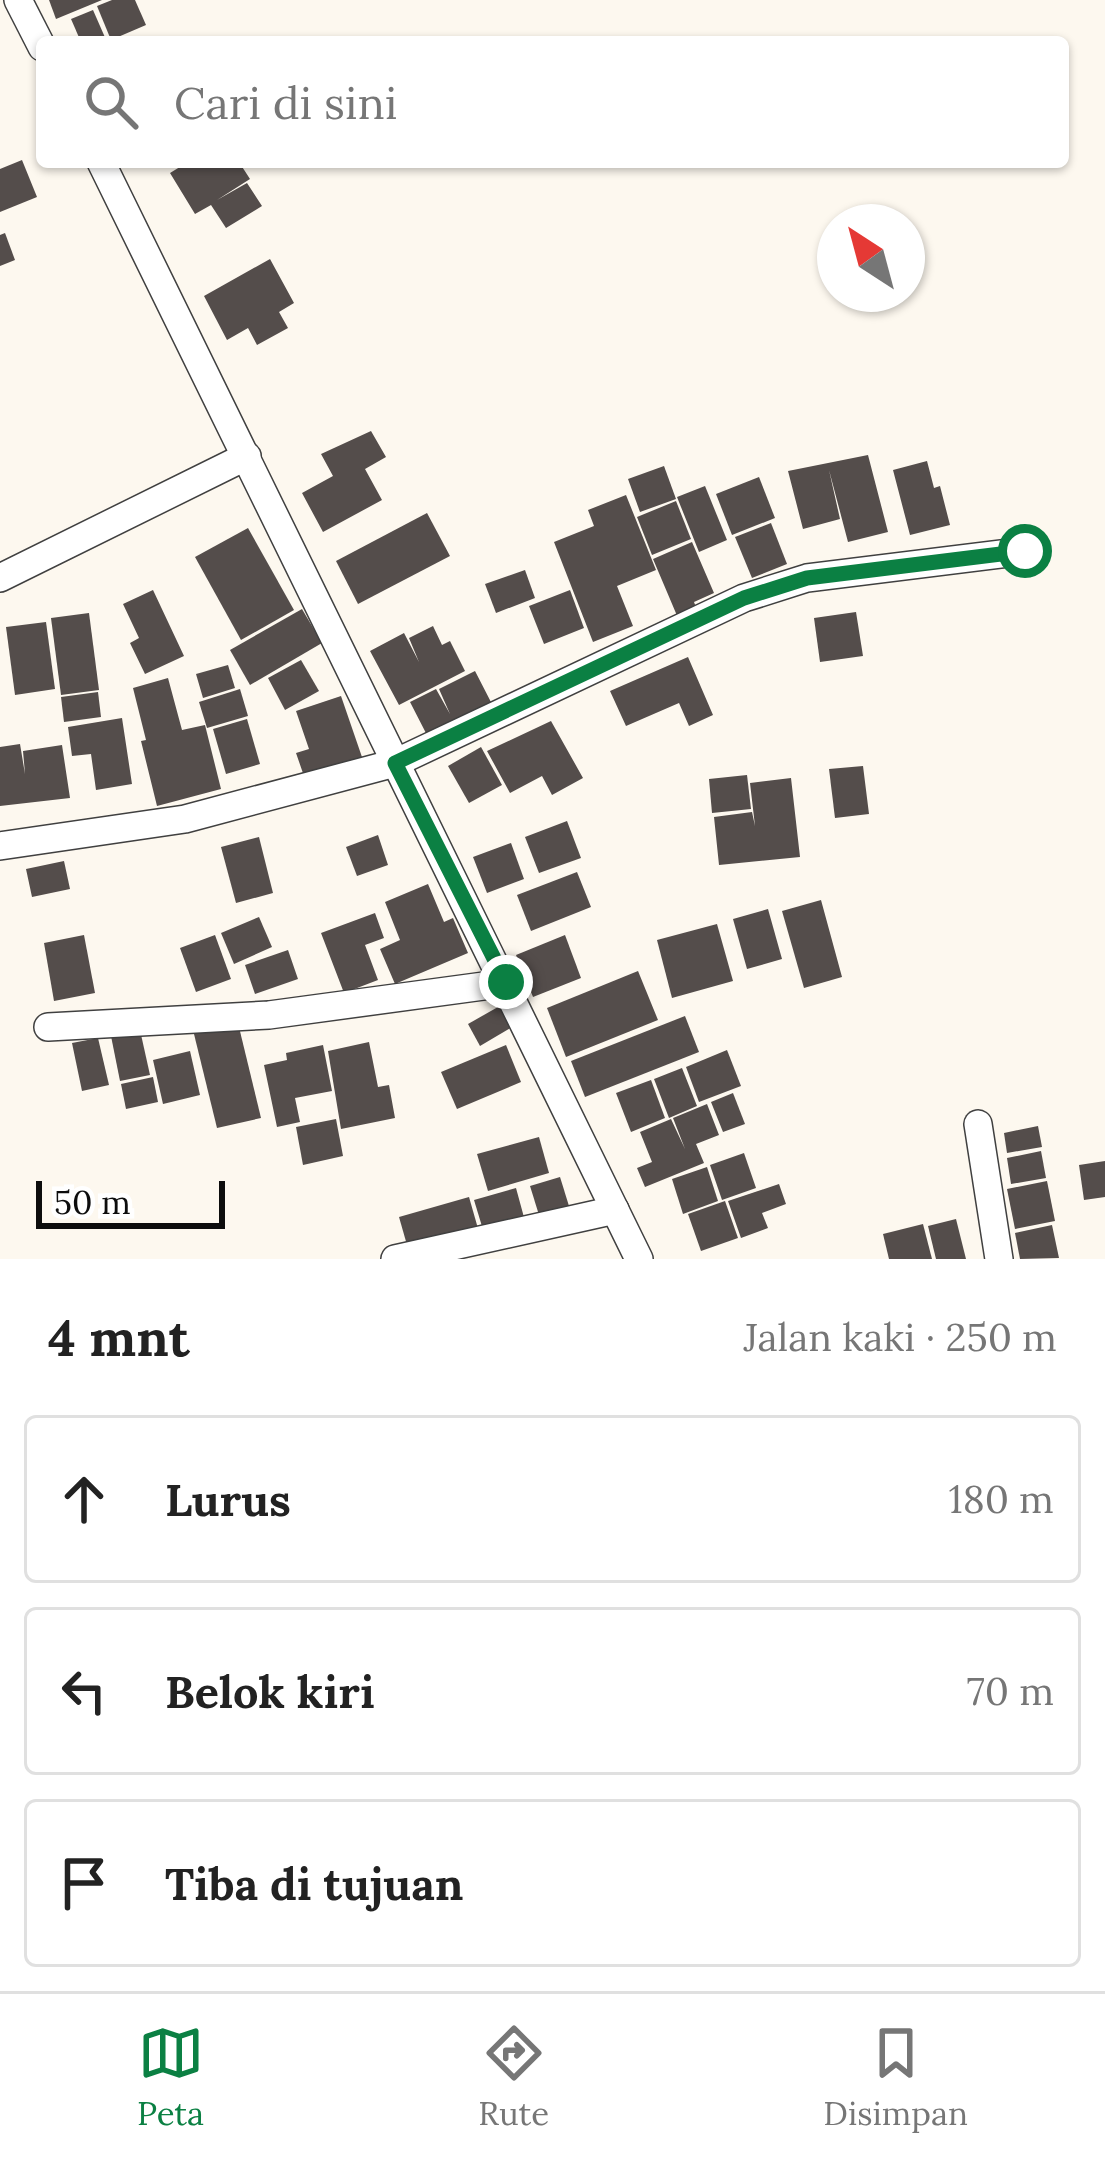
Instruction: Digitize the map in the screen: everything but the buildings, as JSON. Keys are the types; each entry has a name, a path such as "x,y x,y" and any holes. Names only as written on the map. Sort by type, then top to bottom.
{"street":[{"path":"18,0 37,36"},
{"path":"104,168 639,1259"},
{"path":"0,578 248,456"},
{"path":"0,846 185,819 395,763 744,598 807,578 1025,551"},
{"path":"47,1027 269,1015 506,982"},
{"path":"978,1124 999,1259"},
{"path":"395,1259 615,1210"}],"route":[{"path":"506,982 395,763 744,598 807,578 1025,551"}]}
